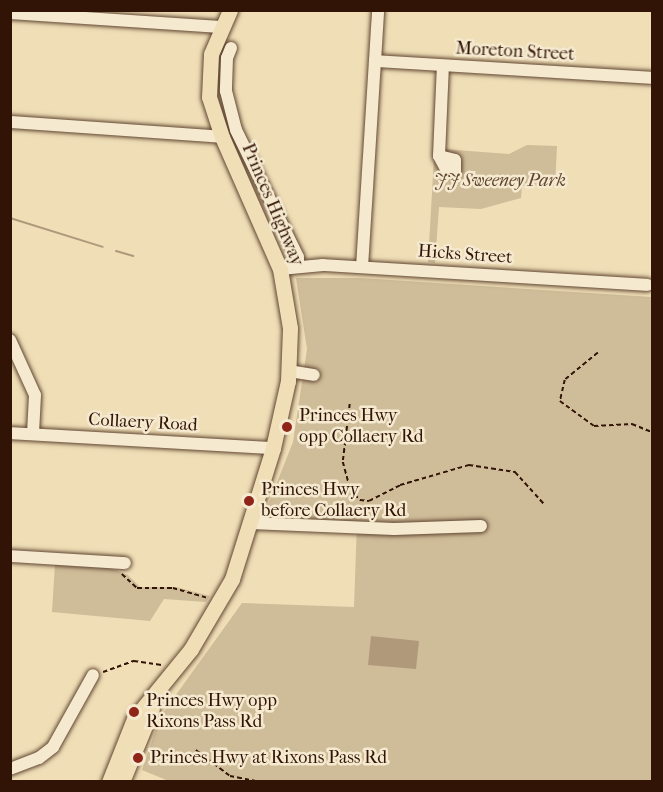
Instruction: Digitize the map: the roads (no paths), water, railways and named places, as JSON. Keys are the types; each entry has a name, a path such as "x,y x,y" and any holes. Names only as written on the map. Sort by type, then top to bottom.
{"main road":[{"name":"Princes Highway","path":"120,779 138,736 166,682 226,591 251,523 273,448 289,371 290,328 280,269 222,137 211,105 208,74 221,27 230,10"}],"street":[{"path":"362,267 378,10"},
{"path":"10,13 221,27"},
{"path":"231,48 226,74 229,108 249,159 298,257 298,265"},
{"name":"Moreton Street","path":"375,61 652,78"},
{"path":"439,156 442,66"},
{"path":"10,122 222,137"},
{"name":"Hicks Street","path":"280,269 298,265 362,267 647,285"},
{"path":"10,340 35,395 33,435"},
{"path":"289,371 314,375"},
{"name":"Collaery Road","path":"10,433 273,448"},
{"path":"251,523 394,529 481,526"},
{"path":"10,556 125,563"},
{"path":"10,769 39,758 53,747 93,675"}],"waterway":[{"path":"10,218 103,247"},
{"path":"116,251 133,256"}],"place":[{"name":"Princes Hwy opp Collaery Rd","path":"287,427"},
{"name":"Princes Hwy before Collaery Rd","path":"249,501"},
{"name":"Princes Hwy opp Rixons Pass Rd","path":"134,712"},
{"name":"Princes Hwy at Rixons Pass Rd","path":"138,758"}],"park label":[{"name":"JJ Sweeney Park","path":"500,181"}]}
